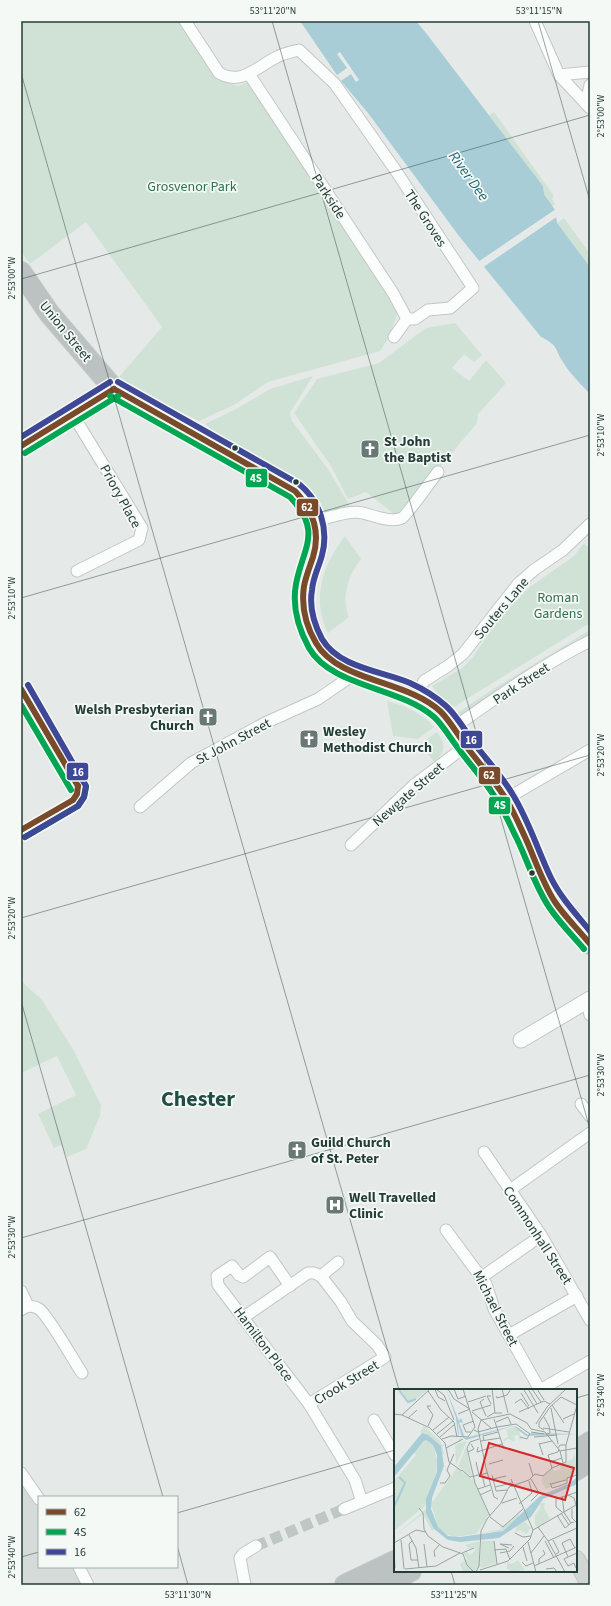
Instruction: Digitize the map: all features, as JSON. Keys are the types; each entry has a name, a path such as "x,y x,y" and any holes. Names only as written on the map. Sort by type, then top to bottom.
{"highway":[{"name":"Union Street","path":"21,272 49,313 114,389"},
{"path":"21,446 114,389 295,491 305,500 314,521 317,542 304,587 304,609 307,626 315,642 325,656 337,666 417,694 435,706 467,745 506,799 525,837 544,882 556,903 590,944"},
{"path":"577,1450 590,1442"},
{"path":"577,1469 590,1461"},
{"path":"345,1585 394,1561"},
{"path":"383,1585 409,1572"}],"street":[{"path":"185,21 219,73 232,79 248,74"},
{"path":"534,21 559,75 588,106"},
{"name":"The Groves","path":"248,74 285,53 299,50 335,84 387,158 473,288 450,308 428,310 415,319 407,319"},
{"path":"559,75 590,72"},
{"name":"Parkside","path":"248,74 393,293 407,319"},
{"path":"588,106 590,85"},
{"path":"394,337 407,319"},
{"name":"Priory Place","path":"73,415 142,528 139,540 77,571"},
{"path":"314,521 360,513 394,520 402,518 407,514 418,497 438,472"},
{"name":"Souters Lane","path":"417,694 424,681 448,666 463,654 518,584 534,570 563,550 590,524"},
{"name":"Park Street","path":"453,728 523,680 566,653 590,641"},
{"path":"334,688 337,666"},
{"name":"St John Street","path":"140,807 191,763 265,723 318,700 356,673"},
{"name":"Newgate Street","path":"351,845 414,785 467,745"},
{"path":"506,799 590,750"},
{"path":"521,1040 589,1005"},
{"path":"581,1104 590,1116"},
{"path":"510,1190 590,1133"},
{"name":"Commonhall Street","path":"484,1152 542,1235 590,1320"},
{"name":"Michael Street","path":"446,1230 482,1277 486,1284 494,1309 539,1389"},
{"path":"482,1277 532,1242"},
{"name":"Hamilton Place","path":"290,1286 270,1257 244,1277 239,1275 232,1266 228,1267 217,1276 218,1285 309,1404 355,1480 362,1502"},
{"path":"244,1318 308,1273 314,1273 321,1276 338,1262"},
{"name":"Crook Street","path":"309,1404 385,1357 377,1345 352,1321 341,1302 321,1276"},
{"path":"21,1291 25,1308 39,1309 44,1313 82,1373"},
{"path":"509,1334 577,1296"},
{"path":"542,1389 590,1361"},
{"path":"374,1420 394,1453"},
{"path":"21,1473 38,1498"},
{"path":"344,1509 394,1488"},
{"path":"245,1585 240,1563 243,1554 256,1546"},
{"path":"79,1568 88,1585"}],"shaded area":[{"path":"21,1473 38,1498 38,1568 80,1568 88,1585 21,1585"}],"green space":[{"name":"Grosvenor Park","path":"21,21 181,21 221,80 238,86 251,81 388,293 398,312 388,339 380,351 268,382 234,405 199,421 151,398 119,377 162,327 86,222 30,264 21,252"},
{"path":"494,112 554,196 552,199 555,204 552,206 544,194 543,186 489,115"},
{"path":"564,218 590,254 590,267 557,223"},
{"path":"455,323 482,355 474,362 464,354 452,368 469,381 486,360 506,383 478,414 477,423 398,517 366,492 348,499 331,466 294,413 317,379 379,363 426,328"},
{"path":"313,376 290,413 292,421 328,469 354,513 321,520 205,424 236,409 270,389"},
{"path":"345,536 361,559 349,580 347,587 346,602 349,617 328,633 320,607 322,582 325,570 331,558"},
{"name":"Roman Gardens","path":"584,543 590,549 590,623 449,710 432,686 462,668 472,658 508,609 530,587 574,556"},
{"path":"590,630 590,637 457,721 453,716 493,689"},
{"path":"387,701 412,710 424,717 434,727 418,739 393,736"},
{"path":"437,732 442,740 443,751 434,762 420,744"},
{"path":"21,981 42,1000 74,1051 101,1105 100,1116 86,1149 67,1157 61,1145 54,1148 38,1114 76,1095 57,1056 21,1073"}],"water":[{"name":"River Dee","path":"300,21 416,21 426,33 543,186 544,194 555,210 557,223 590,267 590,394 569,371 553,345 541,337 459,236 368,113 341,81"}],"pier":[{"path":"340,52 359,80 356,82 351,74 341,81 337,75 347,68 337,54"},
{"path":"556,209 558,216 482,268 478,262"}],"tunnel":[{"path":"256,1546 344,1509"}],"transit line":[{"name":"16","path":"21,437 110,382"},
{"name":"16","path":"118,382 299,484 306,491 317,507 321,516 324,535 324,545 311,596 313,615 322,639 330,649 350,663 410,683 442,702 450,710 509,788 524,815 551,878 569,906 590,931"},
{"name":"62","path":"114,389 295,491 311,513 316,530 313,557 303,593 305,616 309,630 316,643 326,656 340,666 357,674 411,693 427,701 441,712 506,799 529,845 550,894 563,913 590,944"},
{"name":"62","path":"21,446 114,389"},
{"name":"4S","path":"110,396 290,497 300,509 306,520 308,530 308,540 296,584 295,609 299,625 309,648 319,661 333,671 349,679 403,699 420,707 437,720 495,797 511,826 544,899 557,918 584,949"},
{"name":"4S","path":"25,453 118,396"},
{"name":"16","path":"25,837 78,806 84,797 86,786 28,685"},
{"name":"62","path":"21,689 78,786"},
{"name":"4S","path":"21,705 71,790"},
{"name":"62","path":"21,830 73,800 77,794 78,786"},
{"name":"4S","path":"25,837 78,806 84,797 86,787"}],"place":[{"name":"St John the Baptist","path":"370,449"},
{"name":"Welsh Presbyterian Church","path":"208,717"},
{"name":"Wesley Methodist Church","path":"309,739"},
{"name":"Guild Church of St. Peter","path":"297,1150"},
{"name":"Well Travelled Clinic","path":"335,1205"}],"district":[{"name":"Chester","path":"198,1098"}]}
